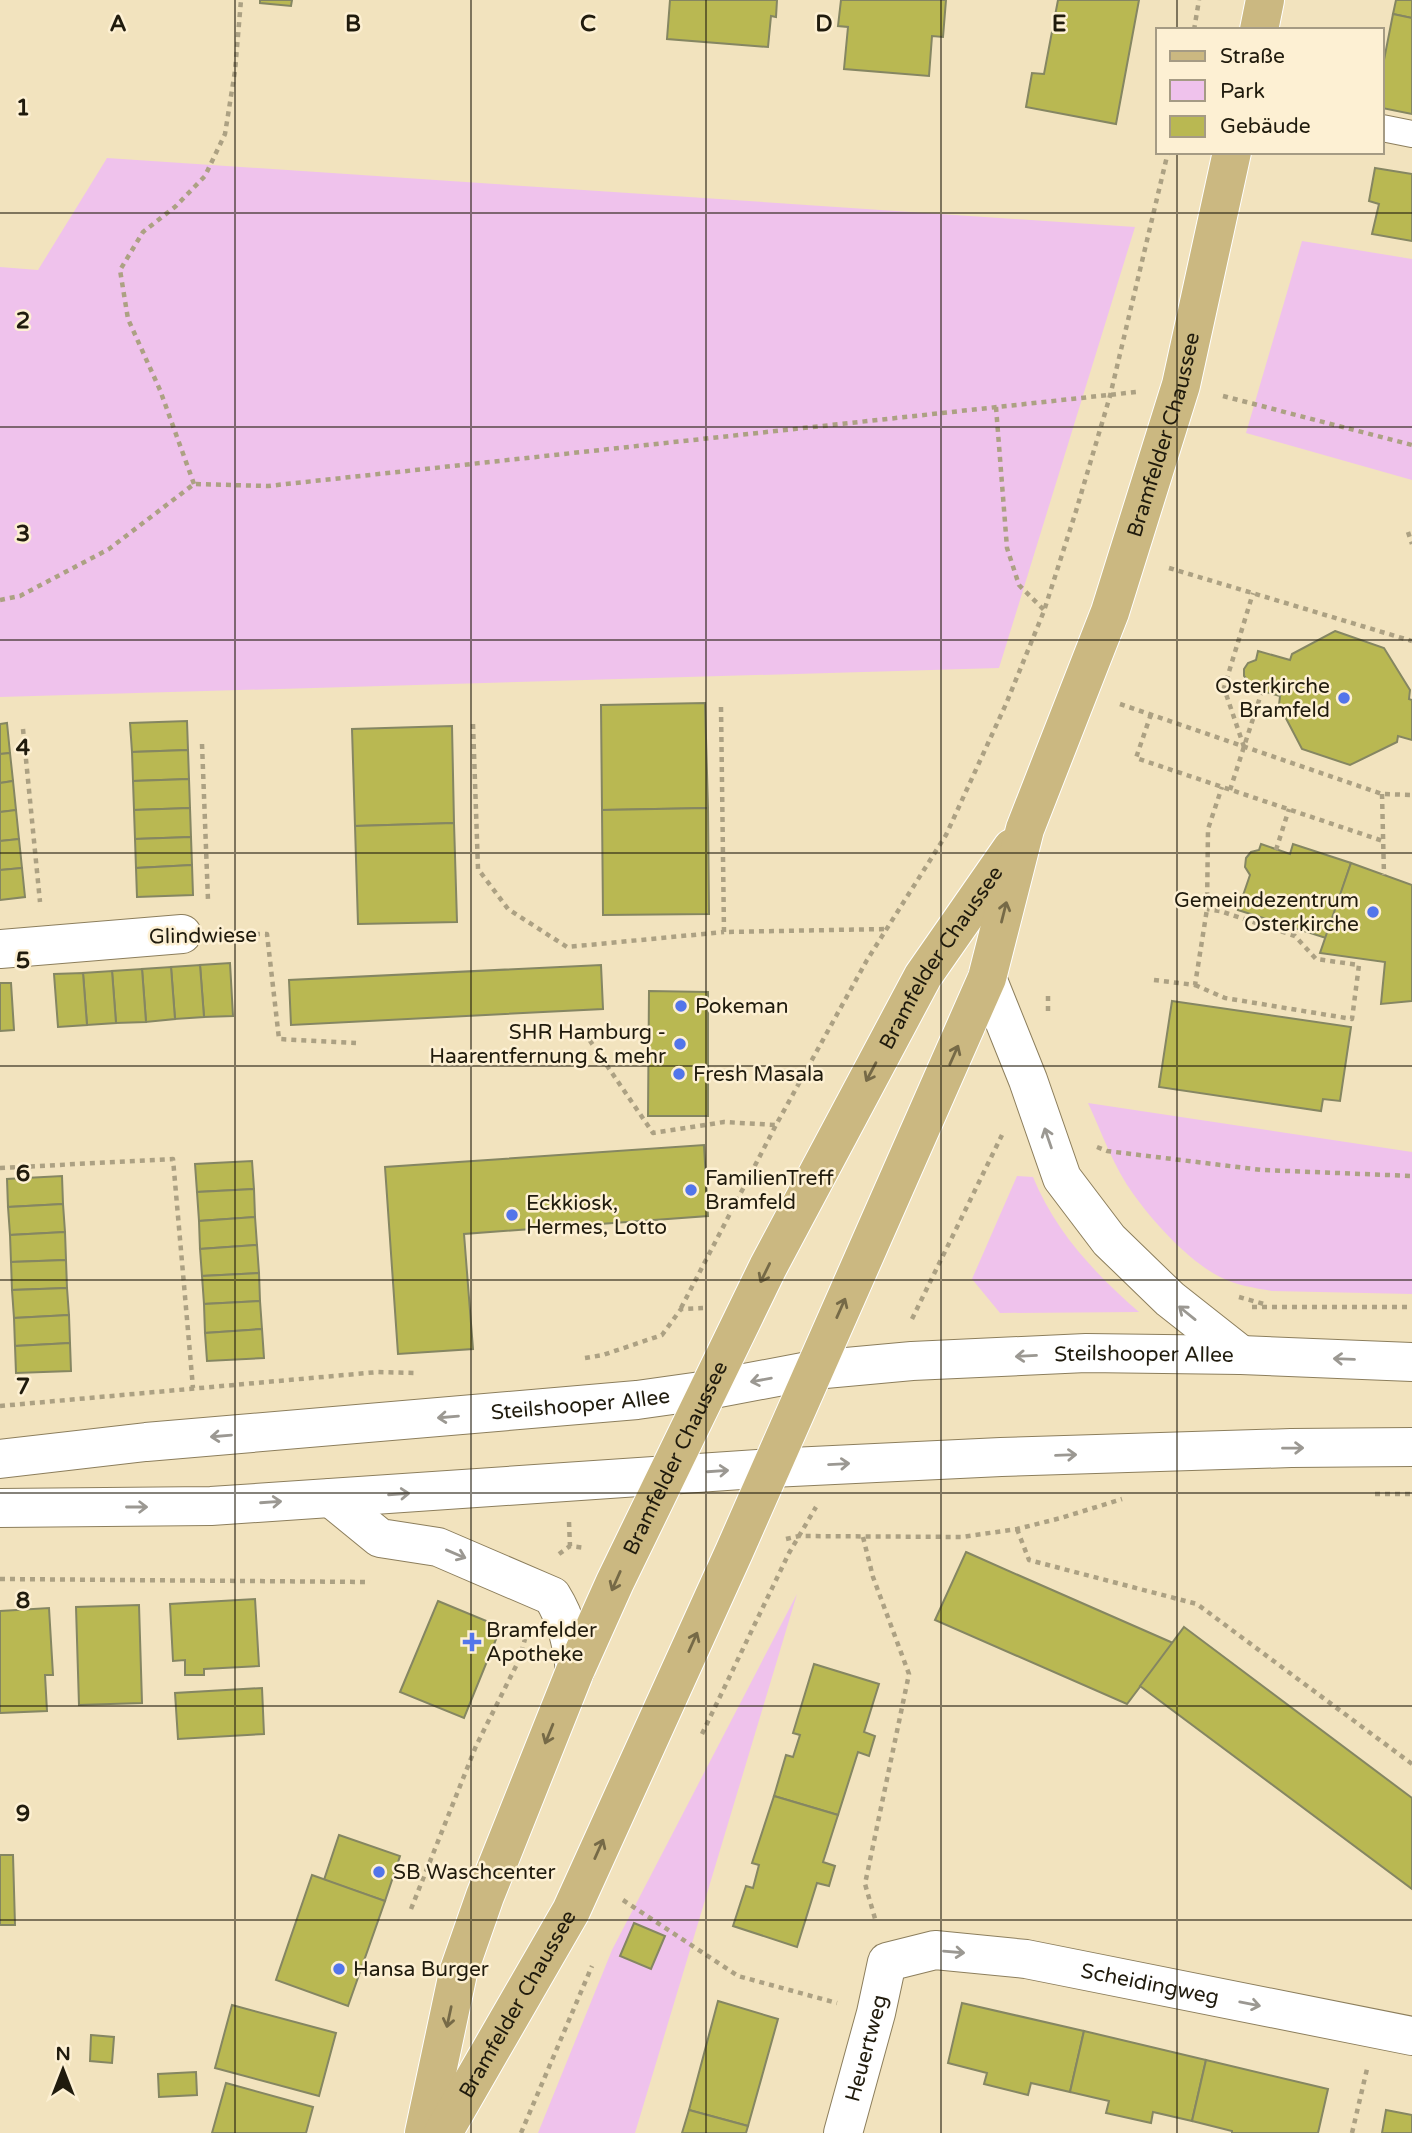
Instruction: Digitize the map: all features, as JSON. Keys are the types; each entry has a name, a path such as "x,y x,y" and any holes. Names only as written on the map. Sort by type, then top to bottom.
{"main road":[{"path":"1259,28 1265,0"},
{"name":"Bramfelder Chaussee","path":"443,2133 571,1911 771,1468 987,978 1025,829 1081,690 1128,555 1181,385 1232,154"},
{"name":"Bramfelder Chaussee","path":"424,2133 458,1973 485,1896 575,1671 666,1475 768,1267 923,976 1025,829"},
{"name":"Glindwiese","path":"0,949 196,934"},
{"path":"987,978 1028,1080 1062,1178 1109,1240 1170,1299 1241,1355"},
{"name":"Steilshooper Allee","path":"0,1460 146,1443 583,1405 708,1390 814,1370 912,1361 1086,1353 1241,1355 1412,1362"},
{"path":"0,1508 211,1506 771,1468 1001,1457 1412,1447"},
{"path":"331,1498 380,1538 438,1547 552,1597 561,1610 569,1633 575,1671"},
{"name":"Scheidingweg","path":"887,1962 935,1950 1026,1959 1394,2032"},
{"name":"Heuertweg","path":"843,2133 887,1962"}],"lane":[{"path":"1384,128 1412,134"}],"path":[{"path":"194,484 160,390 128,319 120,270 143,232 176,206 205,176 225,134 235,71 241,0"},
{"path":"1194,28 1199,0"},
{"path":"681,1309 775,1125 867,960 946,835 1044,611 1110,396 1167,154"},
{"path":"0,600 20,597 109,549 194,484 268,486 1110,396 1181,385 1412,445"},
{"path":"996,407 1007,548 1018,585 1044,611"},
{"path":"1408,532 1412,544"},
{"path":"1128,555 1412,641"},
{"path":"1244,747 1224,688 1253,593"},
{"path":"1081,690 1382,794 1412,795"},
{"path":"1230,790 1262,691"},
{"path":"720,707 724,932"},
{"path":"1151,715 1136,758 1383,841"},
{"path":"472,724 478,869 508,909 567,947 724,932 887,929"},
{"path":"23,729 44,945"},
{"path":"196,934 202,744"},
{"path":"1195,985 1207,909 1208,829 1222,787"},
{"path":"1382,794 1384,875"},
{"path":"1276,850 1289,809"},
{"path":"1154,980 1195,985 1225,998 1352,1019 1359,965 1316,959 1295,936 1207,909"},
{"name":"Glindwiese","path":"196,934 267,934 279,1039 356,1043"},
{"path":"1048,991 1049,1023"},
{"path":"584,1032 653,1133 724,1122 775,1125"},
{"path":"1096,1156 1090,1144 1107,1151 1262,1170 1412,1176"},
{"path":"0,1168 173,1159 193,1388"},
{"path":"1233,1295 1268,1306 1412,1307"},
{"path":"580,1359 603,1355 662,1335"},
{"path":"0,1406 378,1372 418,1373"},
{"path":"1371,1493 1412,1493"},
{"path":"799,1536 962,1537 1017,1529 1119,1499 1132,1498"},
{"path":"1017,1529 1029,1560 1197,1604 1412,1764"},
{"path":"863,1537 873,1577 909,1674 865,1884 887,1962"},
{"path":"0,1579 376,1582"},
{"path":"411,1909 476,1746 519,1660 526,1638"},
{"path":"623,1899 737,1976 876,2013"},
{"path":"1352,2133 1394,2032"}],"green space":[{"path":"107,158 1135,227 999,668 0,697 0,267 38,270"},
{"path":"1302,241 1412,259 1412,480 1246,433"},
{"path":"1088,1103 1412,1152 1412,1294 1272,1291 1239,1284 1208,1270 1184,1251 1142,1206 1120,1173"},
{"path":"1017,1176 1033,1177 1053,1216 1078,1250 1139,1312 1000,1313 972,1279"},
{"path":"797,1594 635,2133 538,2133 612,1950"}],"building":[{"path":"260,0 292,0 291,6 260,3"},
{"path":"670,0 777,0 776,17 771,16 768,47 667,39"},
{"path":"841,0 946,0 943,37 932,36 929,76 844,69 848,27 838,26"},
{"path":"1058,0 1139,0 1116,124 1026,107 1032,73 1044,74"},
{"path":"1396,0 1412,0 1412,18 1393,14"},
{"path":"1393,14 1412,18 1412,114 1384,108 1384,60"},
{"path":"1375,168 1412,174 1412,241 1372,234 1379,204 1369,201"},
{"name":"Osterkirche Bramfeld","path":"1335,631 1384,648 1410,690 1409,699 1412,700 1412,740 1398,736 1397,742 1350,765 1302,749 1279,705 1280,696 1248,687 1249,682 1244,676 1244,669 1248,663 1256,660 1258,651 1290,660 1292,654"},
{"path":"705,703 708,808 602,810 601,705"},
{"path":"187,721 188,750 132,752 130,723"},
{"path":"7,723 10,753 0,754 0,724"},
{"path":"452,726 454,823 355,826 352,729"},
{"path":"188,750 189,779 133,781 132,752"},
{"path":"10,753 13,781 0,783 0,754"},
{"path":"189,779 190,808 134,810 133,781"},
{"path":"13,781 16,810 0,812 0,783"},
{"path":"190,808 191,837 135,839 134,810"},
{"path":"708,808 709,914 603,915 602,810"},
{"path":"16,810 19,839 0,841 0,812"},
{"path":"454,823 457,922 358,924 355,826"},
{"path":"191,837 192,865 136,868 135,839"},
{"path":"19,839 22,868 0,870 0,841"},
{"path":"1261,844 1290,854 1293,844 1351,863 1326,938 1238,910 1250,875 1245,867 1246,858 1251,852 1259,850"},
{"name":"Gemeindezentrum Osterkirche","path":"1351,863 1412,885 1412,1001 1381,1004 1385,962 1320,953"},
{"path":"192,865 193,895 137,897 136,868"},
{"path":"22,868 25,897 0,900 0,870"},
{"path":"230,963 233,1016 204,1017 200,965"},
{"path":"200,965 204,1017 175,1019 171,967"},
{"path":"601,965 603,1009 291,1025 289,980"},
{"path":"171,967 175,1019 146,1022 142,969"},
{"path":"142,969 146,1022 116,1023 112,971"},
{"path":"112,971 116,1023 87,1025 83,973"},
{"path":"83,973 87,1025 58,1027 54,974"},
{"path":"0,983 11,983 14,1030 0,1031"},
{"path":"649,991 708,992 708,1116 648,1116"},
{"path":"1172,1001 1351,1027 1340,1101 1323,1099 1321,1111 1159,1087"},
{"path":"704,1145 708,1216 464,1234 473,1349 398,1354 385,1167"},
{"path":"252,1161 254,1189 197,1192 195,1164"},
{"path":"62,1176 63,1204 8,1207 7,1179"},
{"path":"254,1189 255,1217 199,1221 197,1192"},
{"path":"63,1204 65,1232 10,1235 8,1207"},
{"path":"255,1217 257,1245 200,1249 199,1221"},
{"path":"65,1232 66,1260 11,1262 10,1235"},
{"path":"257,1245 259,1273 202,1276 200,1249"},
{"path":"66,1260 67,1288 12,1290 11,1262"},
{"path":"259,1273 260,1301 204,1304 202,1276"},
{"path":"67,1288 69,1315 14,1318 12,1290"},
{"path":"260,1301 262,1329 205,1333 204,1304"},
{"path":"69,1315 70,1343 15,1346 14,1318"},
{"path":"262,1329 264,1358 207,1361 205,1333"},
{"path":"70,1343 71,1371 16,1373 15,1346"},
{"path":"966,1552 1173,1643 1127,1704 935,1620"},
{"path":"255,1599 259,1666 204,1669 204,1675 185,1675 185,1660 173,1661 170,1604"},
{"path":"438,1601 501,1627 464,1718 400,1692"},
{"path":"139,1605 142,1703 79,1705 76,1607"},
{"path":"49,1608 53,1675 45,1675 47,1711 0,1713 0,1611"},
{"path":"1184,1627 1412,1798 1412,1889 1140,1686"},
{"path":"814,1664 879,1684 864,1732 875,1736 869,1756 858,1752 838,1815 774,1796 786,1755 793,1757 800,1735 793,1733"},
{"path":"262,1688 264,1734 178,1739 175,1693"},
{"path":"774,1796 838,1815 823,1862 835,1866 829,1886 817,1883 797,1947 733,1926 746,1886 753,1888 759,1865 752,1863"},
{"path":"339,1835 400,1856 385,1901 324,1880"},
{"path":"0,1855 13,1855 15,1925 0,1925"},
{"path":"312,1875 385,1901 348,2006 276,1980"},
{"path":"634,1923 665,1936 651,1969 620,1956"},
{"path":"718,2001 778,2019 748,2126 689,2110"},
{"path":"962,2003 1084,2031 1070,2092 1031,2083 1028,2095 984,2084 987,2073 948,2063"},
{"path":"232,2005 336,2033 319,2096 215,2068"},
{"path":"1084,2031 1206,2060 1192,2121 1153,2112 1151,2123 1106,2113 1109,2101 1070,2092"},
{"path":"91,2035 114,2037 112,2063 90,2061"},
{"path":"1206,2060 1328,2089 1318,2133 1232,2133 1192,2121"},
{"path":"196,2072 197,2095 159,2097 158,2074"},
{"path":"226,2083 313,2107 306,2133 212,2133"},
{"path":"689,2110 748,2126 746,2133 682,2133"},
{"path":"1386,2110 1412,2115 1412,2133 1382,2133"}],"place":[{"name":"Osterkirche Bramfeld","path":"1344,698"},
{"name":"Gemeindezentrum Osterkirche","path":"1373,912"},
{"name":"Pokeman","path":"681,1006"},
{"name":"SHR Hamburg - Haarentfernung & mehr","path":"680,1044"},
{"name":"Fresh Masala","path":"679,1074"},
{"name":"FamilienTreff Bramfeld","path":"691,1190"},
{"name":"Eckkiosk, Hermes, Lotto","path":"512,1215"},
{"name":"Bramfelder Apotheke","path":"472,1642"},
{"name":"SB Waschcenter","path":"379,1872"},
{"name":"Hansa Burger","path":"339,1969"}]}
